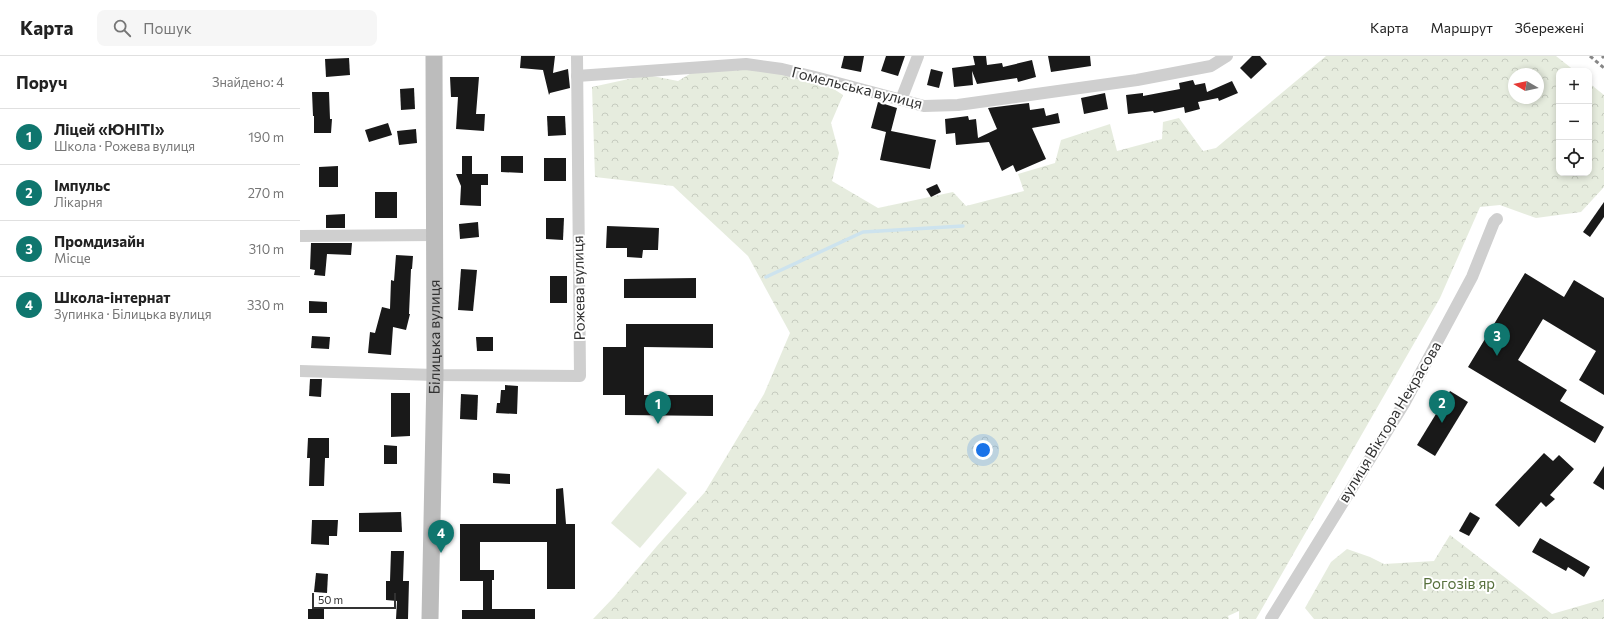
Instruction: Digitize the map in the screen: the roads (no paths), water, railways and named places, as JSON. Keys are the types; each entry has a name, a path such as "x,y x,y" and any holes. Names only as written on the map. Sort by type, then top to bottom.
{"main road":[{"name":"Білицька вулиця","path":"430,619 436,235 434,56"}],"street":[{"name":"Рожева вулиця","path":"435,375 580,376 577,56"},
{"path":"901,100 918,56"},
{"name":"Гомельська вулиця","path":"577,76 746,64 782,69 924,106 958,105 1061,89 1136,80 1211,66 1227,56"},
{"name":"вулиця Віктора Некрасова","path":"1271,619 1405,402 1472,277 1494,222 1497,219"},
{"path":"300,236 436,235"},
{"path":"300,371 435,375"}],"waterway":[{"path":"766,277 863,232 963,226"}],"railway":[{"path":"1590,56 1604,68"}],"place":[{"name":"Промдизайн","path":"1497,356"},
{"name":"Імпульс","path":"1442,423"},
{"name":"Ліцей «ЮНІТІ»","path":"658,424"},
{"name":"Школа-інтернат","path":"441,553"}],"park label":[{"name":"Рогозів яр","path":"1459,584"}]}
